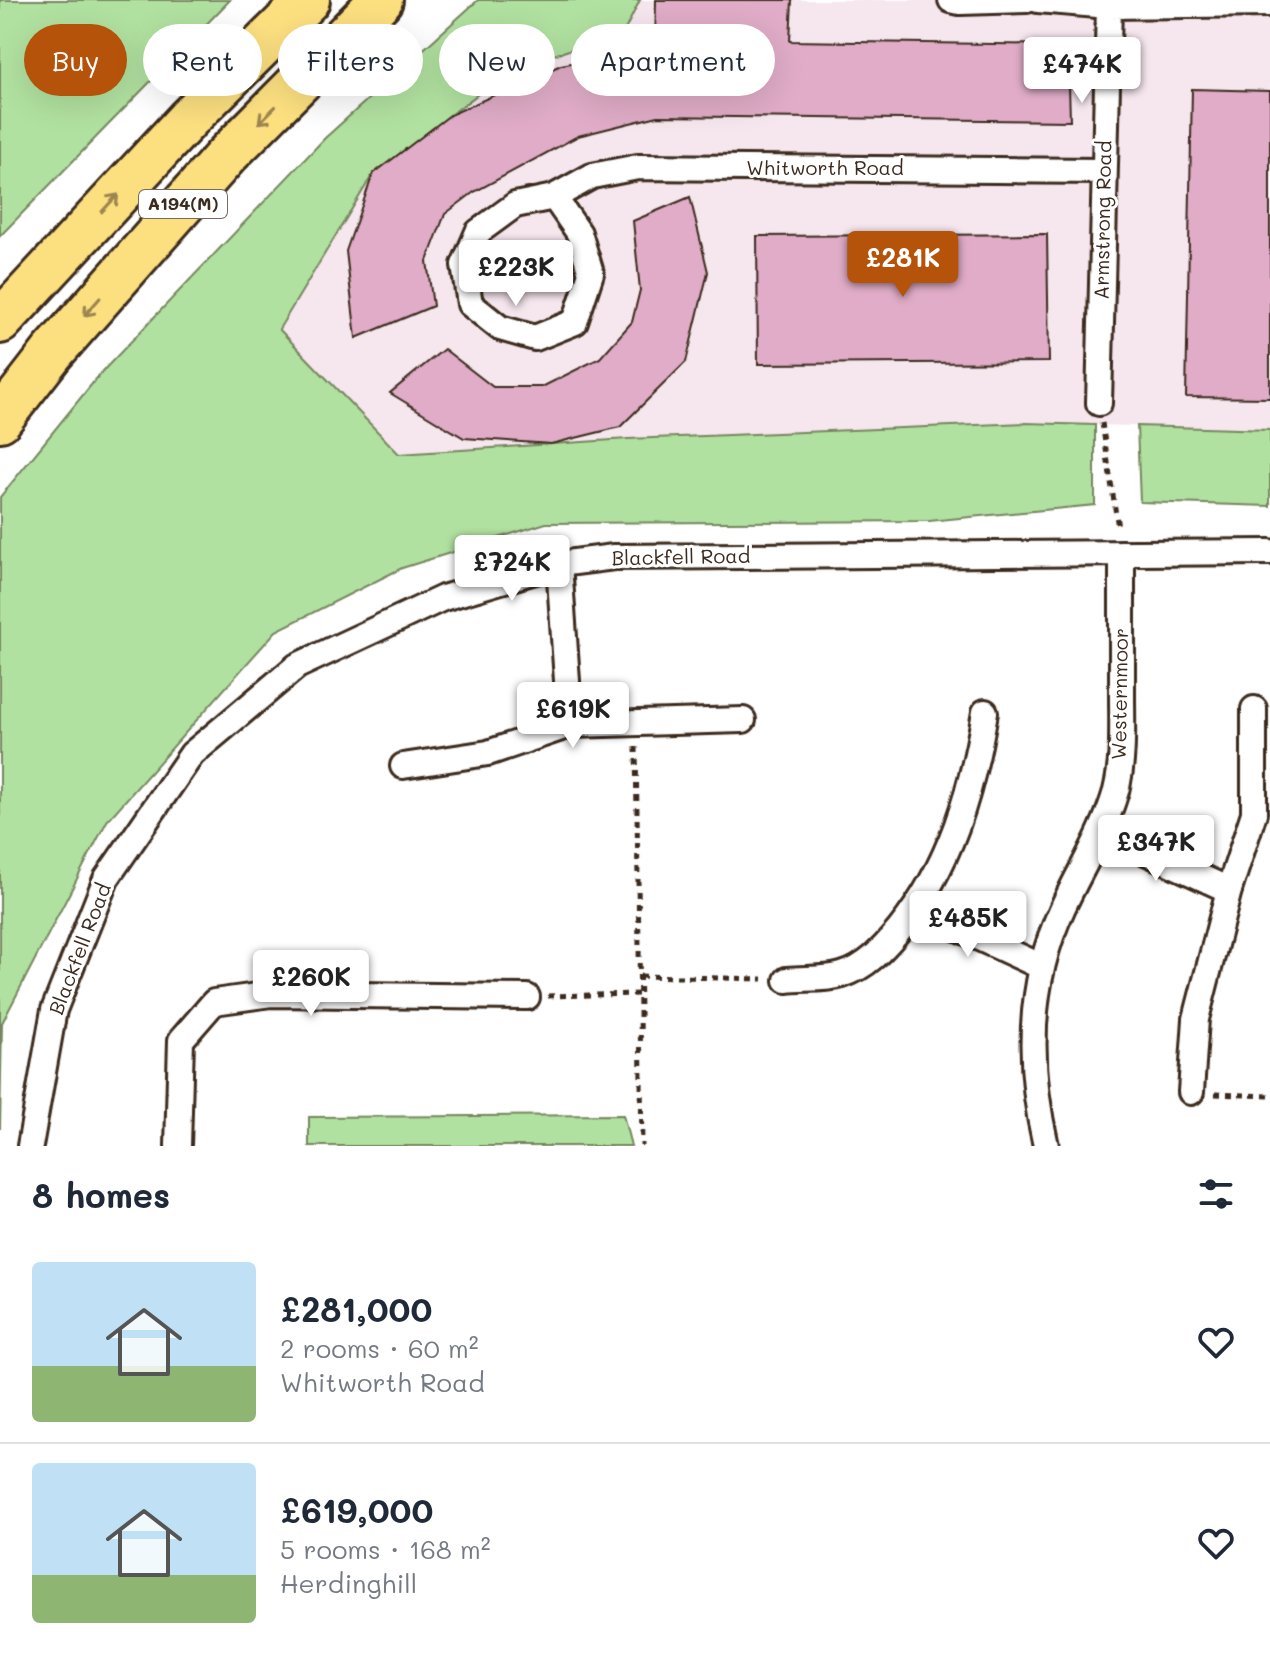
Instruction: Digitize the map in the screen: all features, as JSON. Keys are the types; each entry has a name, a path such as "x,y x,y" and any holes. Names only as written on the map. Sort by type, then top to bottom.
{"highway":[{"name":"A194(M)","path":"0,322 188,119 308,0"},
{"name":"A194(M)","path":"0,420 52,353 226,156 381,0"}],"street":[{"path":"951,0 1027,0"},
{"path":"1038,0 1270,4"},
{"name":"Armstrong Road","path":"1099,403 1110,3"},
{"name":"Whitworth Road","path":"554,197 579,233 591,273 575,322 535,338 500,328 470,304 464,265 478,232 515,205 554,197 592,176 638,167 1103,171"},
{"name":"Blackfell Road","path":"30,1146 54,1010 106,879 192,754 297,666 443,598 559,564 614,557 1270,552"},
{"name":"Westernmoor","path":"1046,1146 1040,1120 1032,1038 1040,966 1062,909 1102,832 1117,788 1122,734 1122,553"},
{"path":"559,564 570,725"},
{"path":"1191,1092 1196,1019 1229,890 1254,813 1254,709"},
{"path":"787,980 842,975 878,956 916,909 941,865 963,813 977,764 985,712"},
{"path":"403,766 488,753 570,725 743,720"},
{"path":"1102,832 1229,890"},
{"path":"916,909 1040,966"},
{"path":"178,1146 181,1040 214,1002 271,994 527,997"}],"path":[{"path":"1099,403 1122,553"},
{"path":"636,723 642,1146"},
{"path":"640,976 787,980"},
{"path":"527,997 640,994"},
{"path":"1191,1092 1270,1096"}],"shaded area":[{"path":"640,0 1270,0 1270,430 1026,423 628,439 399,454 279,329 373,174 476,96 555,96 555,55 571,49 571,96 775,96 775,24 628,24"}],"green space":[{"path":"0,0 230,0 207,24 143,24 143,89 0,236"},
{"path":"478,0 640,0 628,24 571,24 571,49 555,55 555,24 451,24"},
{"path":"439,35 439,96 476,96 373,174 279,329 399,454 628,439 1026,423 1095,425 1095,505 929,521 546,523 402,568 276,631 107,821 2,1023 0,1129 0,497 100,374 325,138 372,96 423,96 423,50"},
{"path":"1137,426 1270,430 1270,506 1140,502"},
{"path":"623,1115 631,1146 309,1146 309,1117"}],"building":[{"path":"656,0 792,0 790,41 1068,45 1070,121 658,116 578,136 474,192 445,214 427,261 433,306 356,338 346,251 373,174 450,115 492,96 555,96 555,68 571,63 571,96 775,96 775,24 655,24"},
{"path":"1192,89 1270,91 1270,398 1186,397"},
{"path":"690,197 708,272 686,362 620,427 551,444 464,438 390,393 444,349 493,387 542,387 600,358 632,322 640,290 633,221"},
{"path":"1047,234 1049,362 758,364 757,236"}]}
